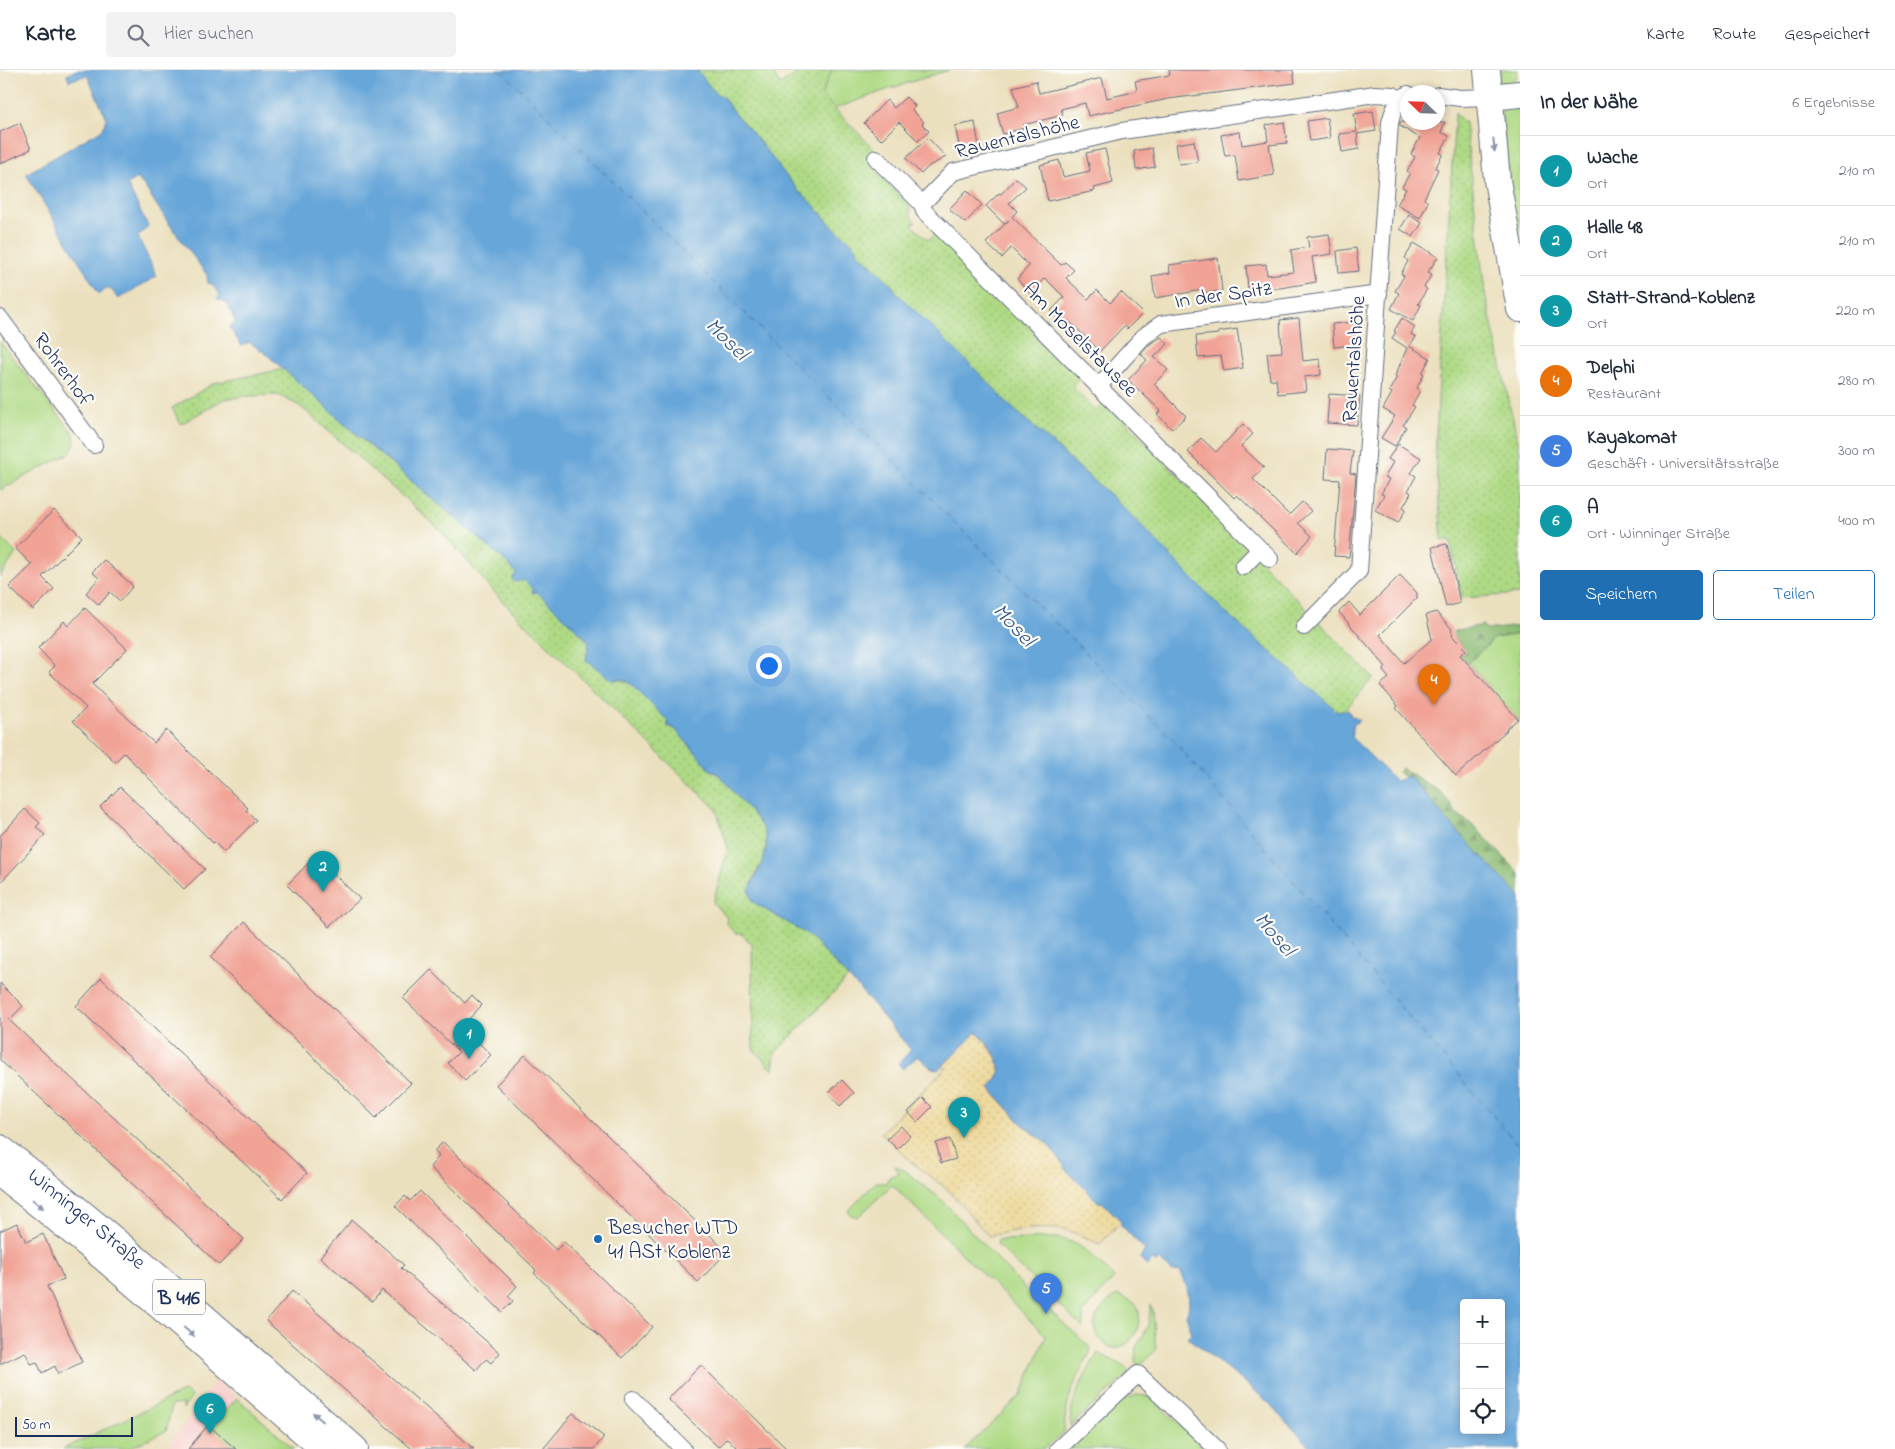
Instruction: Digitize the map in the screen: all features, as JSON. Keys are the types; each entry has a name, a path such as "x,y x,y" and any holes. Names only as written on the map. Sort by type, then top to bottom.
{"main road":[{"path":"1487,70 1497,180 1520,309"},
{"path":"1489,97 1520,94"},
{"name":"Winninger Straße","path":"0,1148 47,1184 135,1258 355,1449"},
{"name":"Winninger Straße","path":"0,1174 147,1296 324,1449"}],"street":[{"name":"Rauentalshöhe","path":"922,204 953,172 1122,131 1375,94 1400,96"},
{"path":"1445,97 1489,97"},
{"name":"Rauentalshöhe","path":"1304,627 1359,571 1390,123 1395,105 1400,101"},
{"name":"Am Moselstausee","path":"876,158 922,204 924,211 1265,554 1243,567"},
{"name":"In der Spitz","path":"1098,387 1143,337 1161,324 1379,294"},
{"name":"Rohrerhof","path":"0,318 94,445"},
{"path":"1058,1449 1138,1374 1217,1449"},
{"path":"632,1399 683,1449"}],"shaded area":[{"path":"216,1380 225,1388 294,1449 166,1449"}],"green space":[{"path":"697,70 771,70 780,85 802,70 832,70 821,95 876,151 870,156 869,163 909,205 911,217 916,222 912,225 928,240 936,232 1080,379 1073,388 1096,411 1106,401 1373,678 1345,710 1338,712 1333,708 1224,611 1117,501 1007,403 991,385 896,293 891,285 868,261 856,252 807,198 799,192 723,97 715,93"},
{"path":"832,70 949,70 834,109 821,95"},
{"path":"1494,70 1518,70 1515,80 1510,84 1504,84 1499,81"},
{"path":"1510,107 1520,111 1520,284 1501,111"},
{"path":"1455,113 1465,123 1485,293 1520,451 1520,594 1462,598 1450,540 1442,541 1435,451"},
{"path":"0,342 74,434 75,442 68,454 0,490"},
{"path":"284,369 369,445 500,556 517,573 512,579 524,580 566,618 589,643 586,660 613,680 629,683 644,694 668,721 668,726 675,729 709,769 721,777 765,831 764,858 752,882 753,902 808,934 848,978 775,1053 773,1070 753,1049 752,945 741,933 735,933 726,923 727,918 713,903 728,848 716,809 504,603 438,528 300,406 278,395 224,399 181,424 172,408 214,383"},
{"path":"0,537 16,553 0,577"},
{"path":"1483,625 1485,630 1520,626 1520,634 1495,638 1468,663 1460,655 1466,650 1454,638 1454,631"},
{"path":"1520,634 1520,722 1468,663 1495,638"},
{"path":"1402,768 1442,793 1456,813 1476,828 1520,874 1520,898 1446,819 1414,781 1409,776 1403,777 1398,772"},
{"path":"895,1166 904,1170 942,1200 1018,1282 1091,1348 1075,1381 1066,1410 1064,1432 1044,1449 965,1449 1021,1395 1046,1336 892,1185 858,1217 851,1215 848,1211 876,1182 886,1183 889,1177 899,1173"},
{"path":"1057,1238 1082,1248 1114,1278 1083,1313 1083,1328 997,1245 998,1240"},
{"path":"1118,1295 1135,1304 1139,1311 1137,1329 1133,1338 1119,1348 1111,1347 1102,1341 1094,1327 1096,1317 1101,1309"},
{"path":"1150,1305 1153,1311 1156,1350 1139,1366 1135,1361 1136,1347 1149,1322"},
{"path":"1098,1353 1122,1365 1130,1373 1070,1426 1075,1397"},
{"path":"185,1391 192,1397 183,1409 183,1404 172,1405 166,1431 127,1449 63,1449"},
{"path":"1136,1395 1147,1396 1154,1401 1206,1449 1067,1449 1123,1400"},
{"path":"237,1398 294,1449 236,1449 211,1428"}],"sand":[{"path":"976,1032 995,1055 999,1065 997,1079 990,1089 1022,1124 1048,1144 1066,1167 1065,1169 1098,1202 1102,1202 1121,1221 1100,1244 1066,1230 1044,1228 989,1236 948,1190 913,1163 881,1133 945,1068 943,1066"}],"water":[{"name":"Mosel","path":"76,70 697,70 715,93 723,97 799,192 812,203 832,226 853,244 858,250 857,252 883,276 897,293 1007,403 1126,510 1224,611 1338,712 1349,711 1351,716 1360,720 1354,724 1351,737 1396,781 1409,776 1446,819 1520,897 1520,1449 1312,1449 1267,1401 1188,1337 1192,1333 1186,1315 1189,1298 1182,1275 1179,1271 1173,1272 1159,1260 1157,1263 1153,1260 1147,1266 1140,1258 1145,1250 1121,1225 1121,1221 1102,1202 1098,1202 1065,1169 1048,1144 1022,1124 990,1088 996,1081 1000,1066 994,1052 977,1032 938,1070 930,1067 918,1056 903,1069 898,1064 911,1050 863,993 808,935 753,902 749,891 763,861 766,837 758,820 724,780 709,769 675,729 668,726 668,721 631,684 623,679 612,680 586,660 589,643 586,638 537,592 532,593 533,589 524,580 516,582 512,579 516,573 500,556 369,445 265,353 249,342 242,346 229,327 236,322 229,308 225,302 217,299 220,295 211,283 208,284 207,275 137,178 127,184 148,226 138,237 157,276 118,299 110,287 99,294 26,174 103,129 106,117 87,75 69,81 67,75"}],"building":[{"path":"1169,70 1293,70 1295,83 1168,99 1088,116 1085,103 1061,109 1063,115 1023,125 1024,128 1003,134 997,113 1019,107 1013,87 1036,81 1039,93 1102,78 1107,98 1137,91 1135,81 1170,75"},
{"path":"906,97 915,106 912,110 924,122 922,124 929,131 918,141 899,122 881,140 864,123 887,100 894,108"},
{"path":"1373,111 1376,131 1357,134 1359,149 1342,152 1339,134 1357,132 1354,114"},
{"path":"1327,118 1330,138 1310,141 1307,121"},
{"path":"975,122 979,146 960,150 955,126"},
{"path":"1284,122 1287,143 1269,145 1274,175 1239,181 1235,155 1225,156 1221,135 1240,132 1242,145 1268,141 1266,125"},
{"path":"20,123 31,149 0,164 0,132"},
{"path":"1407,130 1442,130 1441,132 1449,136 1440,153 1443,154 1435,168 1438,169 1424,199 1428,202 1420,218 1397,205 1406,189 1402,187 1410,173 1407,171 1415,157 1411,154 1420,138"},
{"path":"928,138 946,157 929,166 921,174 906,158"},
{"path":"1194,141 1198,162 1179,164 1176,144"},
{"path":"1152,148 1155,167 1136,170 1134,151"},
{"path":"1105,149 1113,183 1094,188 1095,191 1048,201 1040,165 1059,160 1063,177 1090,171 1086,153"},
{"path":"1016,178 1026,187 1009,203 1017,211 1012,217 1061,265 1065,262 1074,270 1066,278 1088,299 1097,290 1110,303 1121,292 1143,313 1127,329 1124,326 1100,351 1068,320 1064,323 1051,311 1064,297 1045,278 1030,293 1017,279 1029,266 1011,248 1002,258 986,243 1009,220 1004,224 986,206"},
{"path":"967,190 982,205 965,223 949,209"},
{"path":"1409,215 1422,223 1413,237 1400,229"},
{"path":"1329,234 1332,254 1312,257 1316,282 1280,288 1248,289 1246,266 1266,264 1267,275 1294,272 1291,250 1309,247 1307,237"},
{"path":"1414,243 1438,257 1428,272 1432,274 1424,287 1427,289 1418,304 1421,305 1413,321 1391,309 1399,293 1395,291 1404,276 1401,274 1408,261 1405,258"},
{"path":"1356,248 1359,271 1339,273 1337,251"},
{"path":"1218,258 1222,291 1203,293 1203,290 1155,298 1152,276 1170,273 1169,265"},
{"path":"1299,318 1303,361 1320,359 1321,375 1304,377 1306,391 1278,394 1276,379 1270,380 1267,353 1282,352 1280,320"},
{"path":"1402,318 1415,327 1411,334 1416,337 1409,346 1430,358 1417,388 1420,391 1412,405 1415,407 1403,425 1406,427 1395,446 1381,438 1395,416 1383,409 1392,393 1389,391 1397,377 1395,376 1407,348 1392,338"},
{"path":"1353,322 1355,345 1334,347 1332,324"},
{"path":"1237,329 1243,368 1224,371 1221,356 1198,358 1196,336 1218,334 1218,332"},
{"path":"1161,337 1168,344 1154,357 1168,370 1154,384 1186,416 1172,429 1157,414 1161,411 1128,380 1147,360 1141,354 1150,344"},
{"path":"1329,394 1360,396 1357,425 1327,423"},
{"path":"1243,424 1253,434 1241,446 1264,467 1253,479 1289,515 1302,502 1311,511 1298,523 1312,536 1297,553 1237,495 1234,498 1188,452 1201,438 1216,452"},
{"path":"1398,444 1421,458 1411,473 1416,476 1408,491 1411,493 1403,507 1406,509 1398,523 1375,510 1384,495 1381,494 1389,479 1385,477 1393,462 1388,459"},
{"path":"1327,449 1353,451 1350,473 1356,474 1349,557 1334,556 1340,480 1325,479"},
{"path":"54,510 82,537 42,577 54,589 33,610 9,587 32,565 15,548"},
{"path":"1447,544 1460,603 1446,607 1432,547"},
{"path":"104,560 133,586 120,601 110,592 99,605 86,593 99,578 92,572"},
{"path":"1400,575 1417,593 1417,598 1380,635 1404,663 1432,639 1426,615 1436,612 1451,628 1453,637 1466,650 1460,655 1518,719 1456,776 1396,708 1398,706 1380,685 1389,678 1383,671 1386,667 1339,612 1349,602 1360,615"},
{"path":"85,608 127,649 92,684 154,743 166,730 248,808 246,810 256,820 224,852 124,753 115,762 73,721 86,708 49,672 55,666 38,648 64,621 68,626"},
{"path":"120,787 205,869 184,889 100,807"},
{"path":"25,809 40,823 36,827 45,835 0,883 0,836"},
{"path":"315,856 360,899 329,927 287,885"},
{"path":"244,922 411,1083 376,1118 210,957"},
{"path":"431,970 465,1003 472,995 482,1005 462,1026 491,1055 465,1081 448,1063 459,1052 403,998"},
{"path":"101,978 307,1173 282,1199 76,1006"},
{"path":"0,983 23,1006 9,1020 244,1239 219,1265 0,1060"},
{"path":"525,1055 727,1252 698,1282 496,1085"},
{"path":"842,1080 854,1093 840,1106 828,1093"},
{"path":"923,1098 932,1107 917,1122 908,1112"},
{"path":"901,1126 910,1136 897,1149 887,1139"},
{"path":"950,1139 956,1159 941,1163 936,1143"},
{"path":"443,1142 556,1250 564,1242 652,1327 622,1358 534,1273 536,1270 430,1167 439,1156 434,1151"},
{"path":"420,1191 517,1286 508,1296 513,1301 502,1312 395,1206 405,1196 410,1201"},
{"path":"352,1220 404,1265 401,1268 500,1353 491,1363 486,1359 476,1370 382,1290 372,1302 320,1257"},
{"path":"17,1223 26,1242 43,1234 64,1279 47,1286 82,1362 58,1374 55,1366 42,1373 37,1362 31,1364 25,1352 0,1364 0,1231"},
{"path":"292,1291 474,1449 412,1449 266,1321"},
{"path":"701,1365 787,1449 738,1449 727,1438 718,1447 668,1399"},
{"path":"573,1413 604,1437 594,1449 543,1449"},
{"path":"208,1425 236,1449 188,1449"}],"ferry route":[{"path":"501,70 1174,741 1520,1147"}],"place":[{"name":"Delphi","path":"1434,705"},
{"name":"Halle 48","path":"323,892"},
{"name":"Wache","path":"469,1059"},
{"name":"Statt-Strand-Koblenz","path":"964,1138"},
{"name":"Besucher WTD 41 ASt Koblenz","path":"598,1239"},
{"name":"Kayakomat","path":"1046,1314"},
{"name":"A","path":"210,1434"}]}
